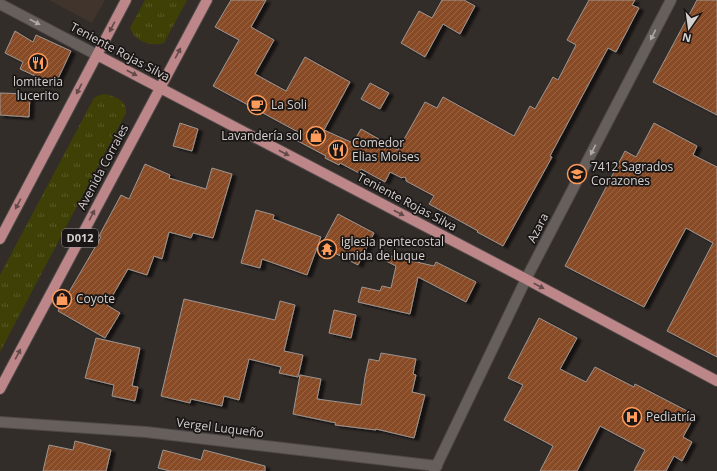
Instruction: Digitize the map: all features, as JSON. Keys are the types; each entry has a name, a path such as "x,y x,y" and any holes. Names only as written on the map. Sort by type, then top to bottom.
{"main road":[{"path":"0,239 126,0"},
{"name":"Avenida Corrales","path":"0,389 207,0"},
{"name":"Teniente Rojas Silva","path":"97,55 526,279 717,381"}],"street":[{"name":"Azara","path":"436,468 526,279 671,0"},
{"name":"Teniente Rojas Silva","path":"0,4 97,55"},
{"name":"Vergel Luqueño","path":"0,422 146,432 436,468"}],"shaded area":[{"path":"49,0 105,0 92,23"}],"green space":[{"path":"145,0 187,0 164,43 154,44 144,42 139,40 132,33 130,28"},
{"path":"105,94 117,98 123,102 126,113 0,352 0,275 94,98"}],"building":[{"path":"231,0 266,0 251,27 274,40 255,74 286,91 305,57 350,82 324,130 353,143 361,129 398,150 425,102 437,108 443,97 514,136 530,106 535,109 553,77 558,80 576,45 567,40 589,0 635,0 632,5 639,8 616,52 608,48 550,156 552,157 503,246 429,204 434,196 406,181 406,178 402,178 390,172 385,182 361,169 359,173 340,163 339,165 325,158 326,156 294,139 298,132 213,86 239,40 215,27"},
{"path":"442,0 464,0 475,6 460,34 443,24 425,57 401,43 419,11 432,18"},
{"path":"697,0 717,0 717,115 653,82"},
{"path":"15,31 33,42 36,35 71,51 55,85 20,69 23,62 5,53"},
{"path":"370,83 389,93 380,109 361,99"},
{"path":"0,93 30,94 29,117 0,115"},
{"path":"180,123 198,129 192,151 173,146"},
{"path":"654,123 697,146 693,155 717,167 717,357 667,331 713,243 686,228 644,307 565,266 625,151 636,157"},
{"path":"145,164 170,175 169,178 206,189 212,168 232,174 213,238 193,233 191,238 169,232 162,259 154,256 147,275 128,269 107,305 120,313 105,338 58,311 101,237 99,236 121,195 129,199"},
{"path":"256,210 274,215 273,219 321,237 307,275 262,259 260,268 241,263"},
{"path":"338,214 374,233 358,265 321,246"},
{"path":"386,255 434,266 436,262 476,282 466,302 418,277 410,314 358,302 362,287 380,291 382,286 391,288 396,266 384,260"},
{"path":"184,299 275,320 280,301 295,305 284,351 303,355 298,377 279,373 281,367 249,359 239,400 224,396 222,406 191,399 190,403 161,396"},
{"path":"334,310 356,315 351,338 329,333"},
{"path":"539,318 577,338 560,369 586,382 595,367 634,387 635,384 695,415 683,437 692,442 682,461 674,456 666,471 634,471 645,450 600,426 577,471 540,471 553,446 504,420 523,385 508,378"},
{"path":"96,338 140,348 132,386 138,387 135,401 112,396 114,385 85,378"},
{"path":"381,353 416,359 413,374 416,375 412,392 425,395 414,438 376,429 335,425 336,423 293,414 300,375 321,379 317,399 361,405 369,359 379,361"},
{"path":"75,441 111,450 106,471 43,471 49,445 73,450"},
{"path":"163,450 201,460 204,450 265,466 265,471 170,471 158,468"}],"place":[{"name":"lomiteria lucerito","path":"38,63"},
{"name":"La Soli","path":"257,105"},
{"name":"Lavandería sol","path":"316,136"},
{"name":"Comedor Elias Moises","path":"338,150"},
{"name":"7412 Sagrados Corazones","path":"577,174"},
{"name":"iglesia pentecostal unida de luque","path":"327,249"},
{"name":"Coyote","path":"62,299"},
{"name":"Pediatría","path":"632,417"}]}
